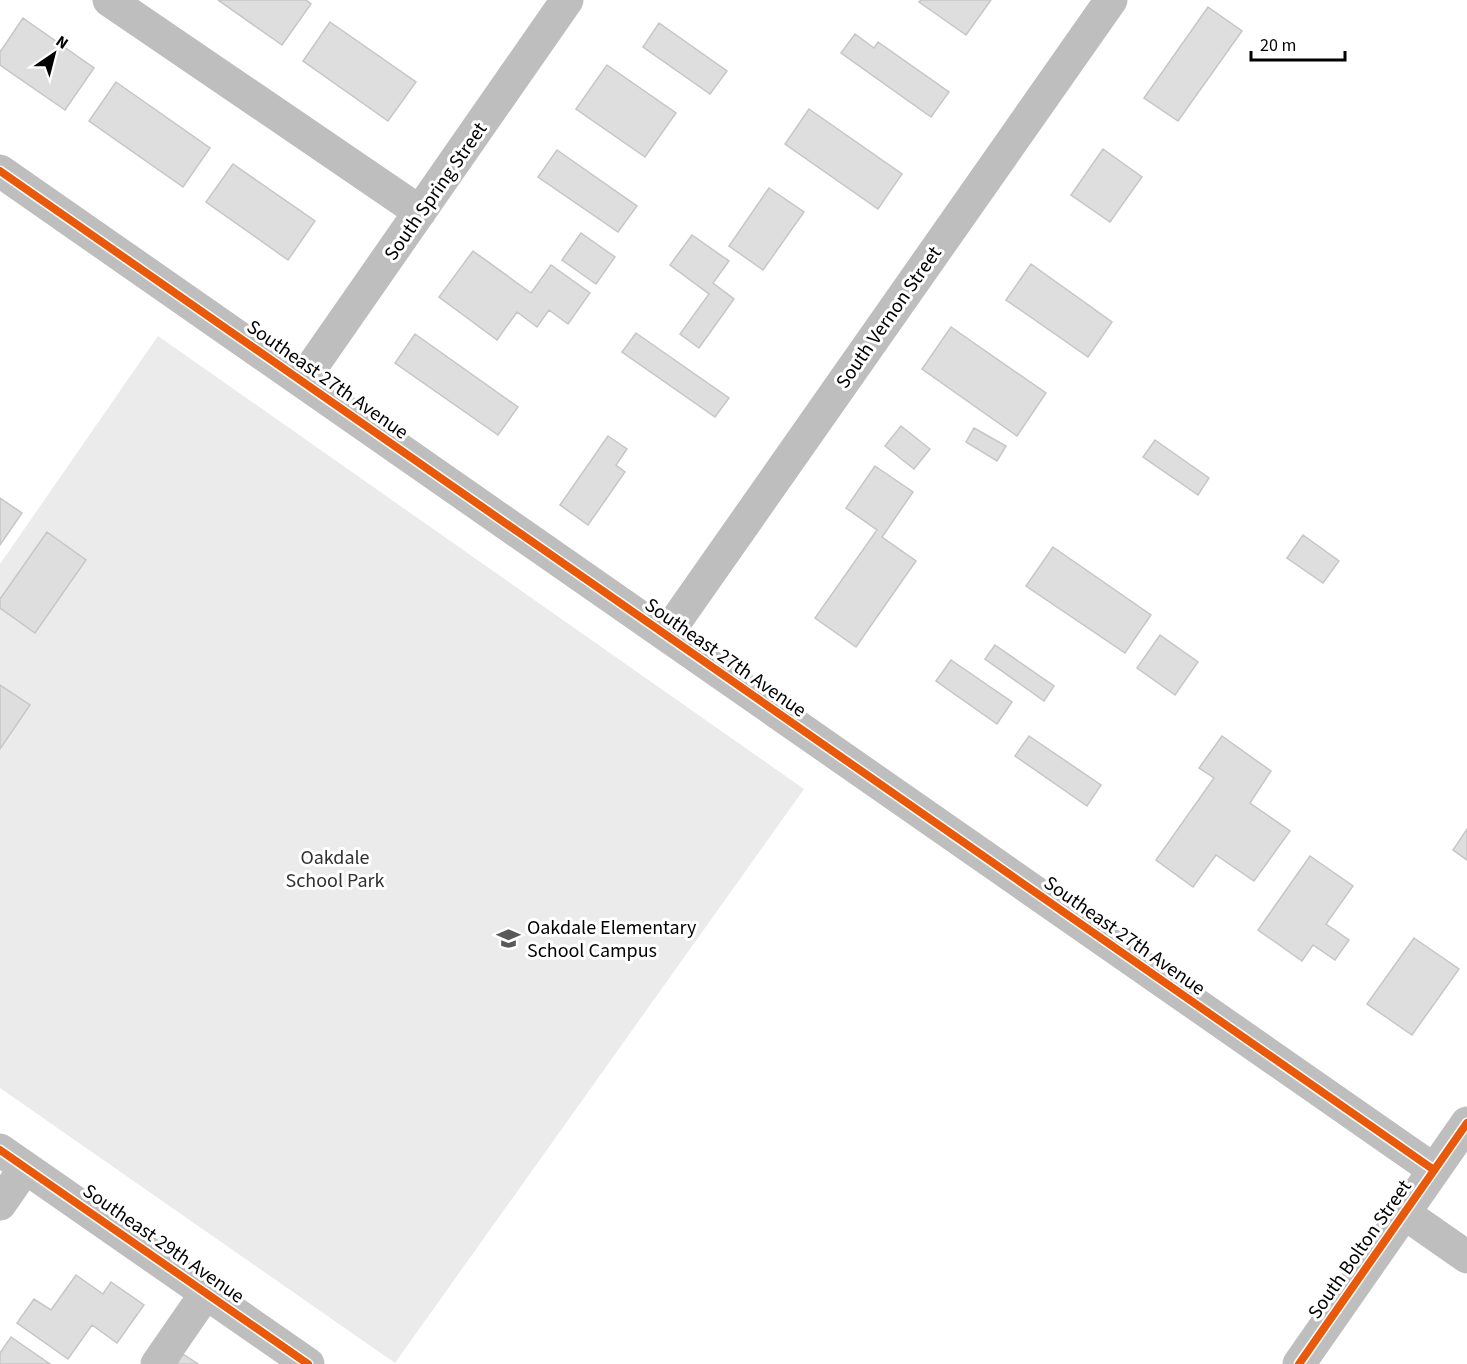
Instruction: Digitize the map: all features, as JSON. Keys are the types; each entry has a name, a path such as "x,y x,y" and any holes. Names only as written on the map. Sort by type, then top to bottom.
{"street":[{"path":"109,0 420,212"},
{"name":"South Spring Street","path":"302,381 567,0"},
{"name":"South Vernon Street","path":"666,635 1111,0"},
{"name":"Southeast 27th Avenue","path":"0,171 1434,1170"},
{"name":"South Bolton Street","path":"1299,1364 1467,1123"},
{"path":"0,1204 13,1159"},
{"name":"Southeast 29th Avenue","path":"13,1159 308,1364"},
{"path":"1404,1213 1467,1257"},
{"path":"157,1364 206,1293"}],"green space":[{"name":"Oakdale School Park","path":"158,336 804,789 395,1363 0,1088 0,564"}],"building":[{"path":"218,0 306,0 311,4 282,45"},
{"path":"921,0 991,0 966,35 919,2"},
{"path":"1208,7 1242,31 1178,121 1144,98"},
{"path":"23,18 94,68 65,110 0,65 0,52"},
{"path":"330,22 416,82 388,121 303,61"},
{"path":"659,23 727,71 710,94 643,47"},
{"path":"855,34 874,48 878,42 949,92 931,117 841,53"},
{"path":"607,65 676,113 645,157 576,109"},
{"path":"116,82 210,148 183,187 89,121"},
{"path":"809,109 902,174 878,209 785,144"},
{"path":"1103,149 1142,177 1110,222 1071,195"},
{"path":"557,150 637,206 618,232 538,177"},
{"path":"233,164 315,221 288,260 206,202"},
{"path":"769,188 804,212 763,270 729,246"},
{"path":"581,233 615,257 596,284 562,260"},
{"path":"692,235 729,261 713,283 734,299 699,348 680,334 709,294 670,265"},
{"path":"473,251 531,293 551,265 590,293 568,324 549,310 537,327 517,312 497,340 439,297"},
{"path":"1031,264 1112,322 1088,357 1006,300"},
{"path":"951,327 1046,393 1017,436 922,369"},
{"path":"636,333 729,398 715,417 622,352"},
{"path":"415,334 518,407 498,435 395,363"},
{"path":"901,426 930,449 914,469 885,446"},
{"path":"974,428 1006,446 997,461 966,442"},
{"path":"608,436 627,449 616,465 625,472 588,525 560,505"},
{"path":"1155,440 1209,478 1198,495 1143,457"},
{"path":"875,466 913,492 882,537 916,561 856,647 815,618 877,530 846,508"},
{"path":"0,498 22,513 0,545"},
{"path":"47,532 86,560 35,633 0,608 0,599"},
{"path":"1303,535 1339,561 1323,583 1287,558"},
{"path":"1053,547 1151,615 1125,653 1026,586"},
{"path":"1160,635 1198,662 1175,695 1137,668"},
{"path":"995,645 1054,686 1044,701 985,659"},
{"path":"951,660 1012,702 997,724 936,681"},
{"path":"0,685 30,705 0,749"},
{"path":"1029,736 1101,785 1087,806 1015,756"},
{"path":"1222,736 1271,771 1250,803 1290,831 1254,881 1216,855 1193,887 1156,860 1214,778 1199,768"},
{"path":"1467,829 1467,860 1453,850"},
{"path":"1310,856 1353,886 1326,924 1349,940 1335,960 1313,945 1302,961 1258,930"},
{"path":"1414,938 1459,969 1412,1035 1367,1004"},
{"path":"76,1275 103,1294 111,1282 144,1305 117,1343 92,1325 68,1359 17,1323 34,1299 51,1310"},
{"path":"11,1337 50,1364 0,1364 0,1353"},
{"path":"183,1354 198,1364 177,1364"}],"cycle path":[{"path":"0,171 1434,1170"},
{"path":"1299,1364 1467,1123"},
{"path":"0,1150 308,1364"}],"place":[{"name":"Oakdale Elementary School Campus","path":"509,938"}]}
